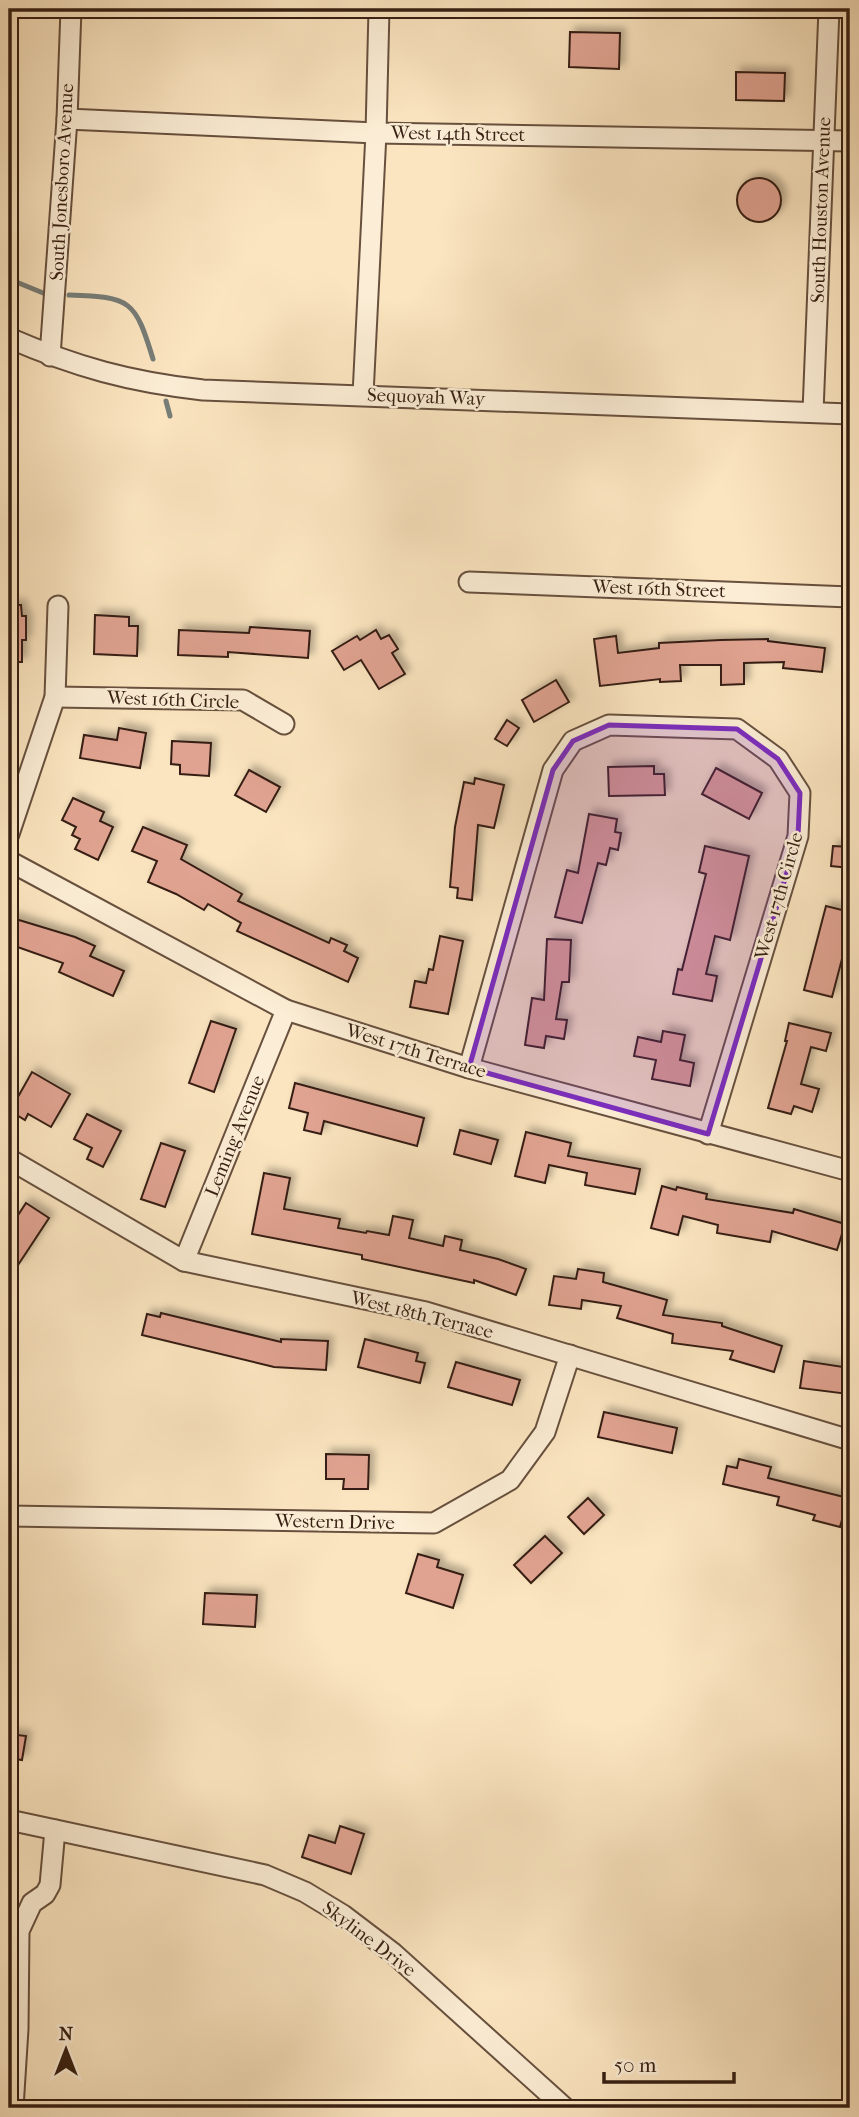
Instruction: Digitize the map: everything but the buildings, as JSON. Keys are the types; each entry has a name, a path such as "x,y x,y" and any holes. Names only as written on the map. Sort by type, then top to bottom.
{"street":[{"name":"South Jonesboro Avenue","path":"50,356 71,9"},
{"path":"363,394 376,133 379,9"},
{"name":"South Houston Avenue","path":"813,412 829,9"},
{"name":"West 14th Street","path":"66,119 376,133 850,141"},
{"name":"Sequoyah Way","path":"9,338 97,372 156,385 203,390 850,414"},
{"name":"West 16th Street","path":"469,582 850,597"},
{"path":"9,834 55,697 58,606"},
{"name":"West 16th Circle","path":"55,697 243,700 284,724"},
{"name":"West 17th Circle","path":"469,1069 552,770 573,741 609,725 737,729 778,758 800,793 799,836 708,1134"},
{"name":"West 17th Terrace","path":"9,861 286,1010 469,1069 850,1171"},
{"name":"Leming Avenue","path":"184,1261 286,1010"},
{"name":"West 18th Terrace","path":"9,1159 184,1261 426,1312 850,1440"},
{"name":"Western Drive","path":"9,1516 434,1524 510,1480 545,1432 570,1355"},
{"name":"Skyline Drive","path":"9,1820 265,1875 305,1892 343,1915 393,1953 565,2108"},
{"path":"13,2108 18,2029 19,1931 32,1903 45,1894 50,1885 55,1830"}],"highlighted area":[{"path":"609,725 737,729 778,759 800,793 798,836 708,1134 469,1068 553,770 573,741"}],"waterway":[{"path":"9,279 48,295"},
{"path":"69,295 106,298 128,306 141,324 153,359"},
{"path":"166,401 170,416"}]}
